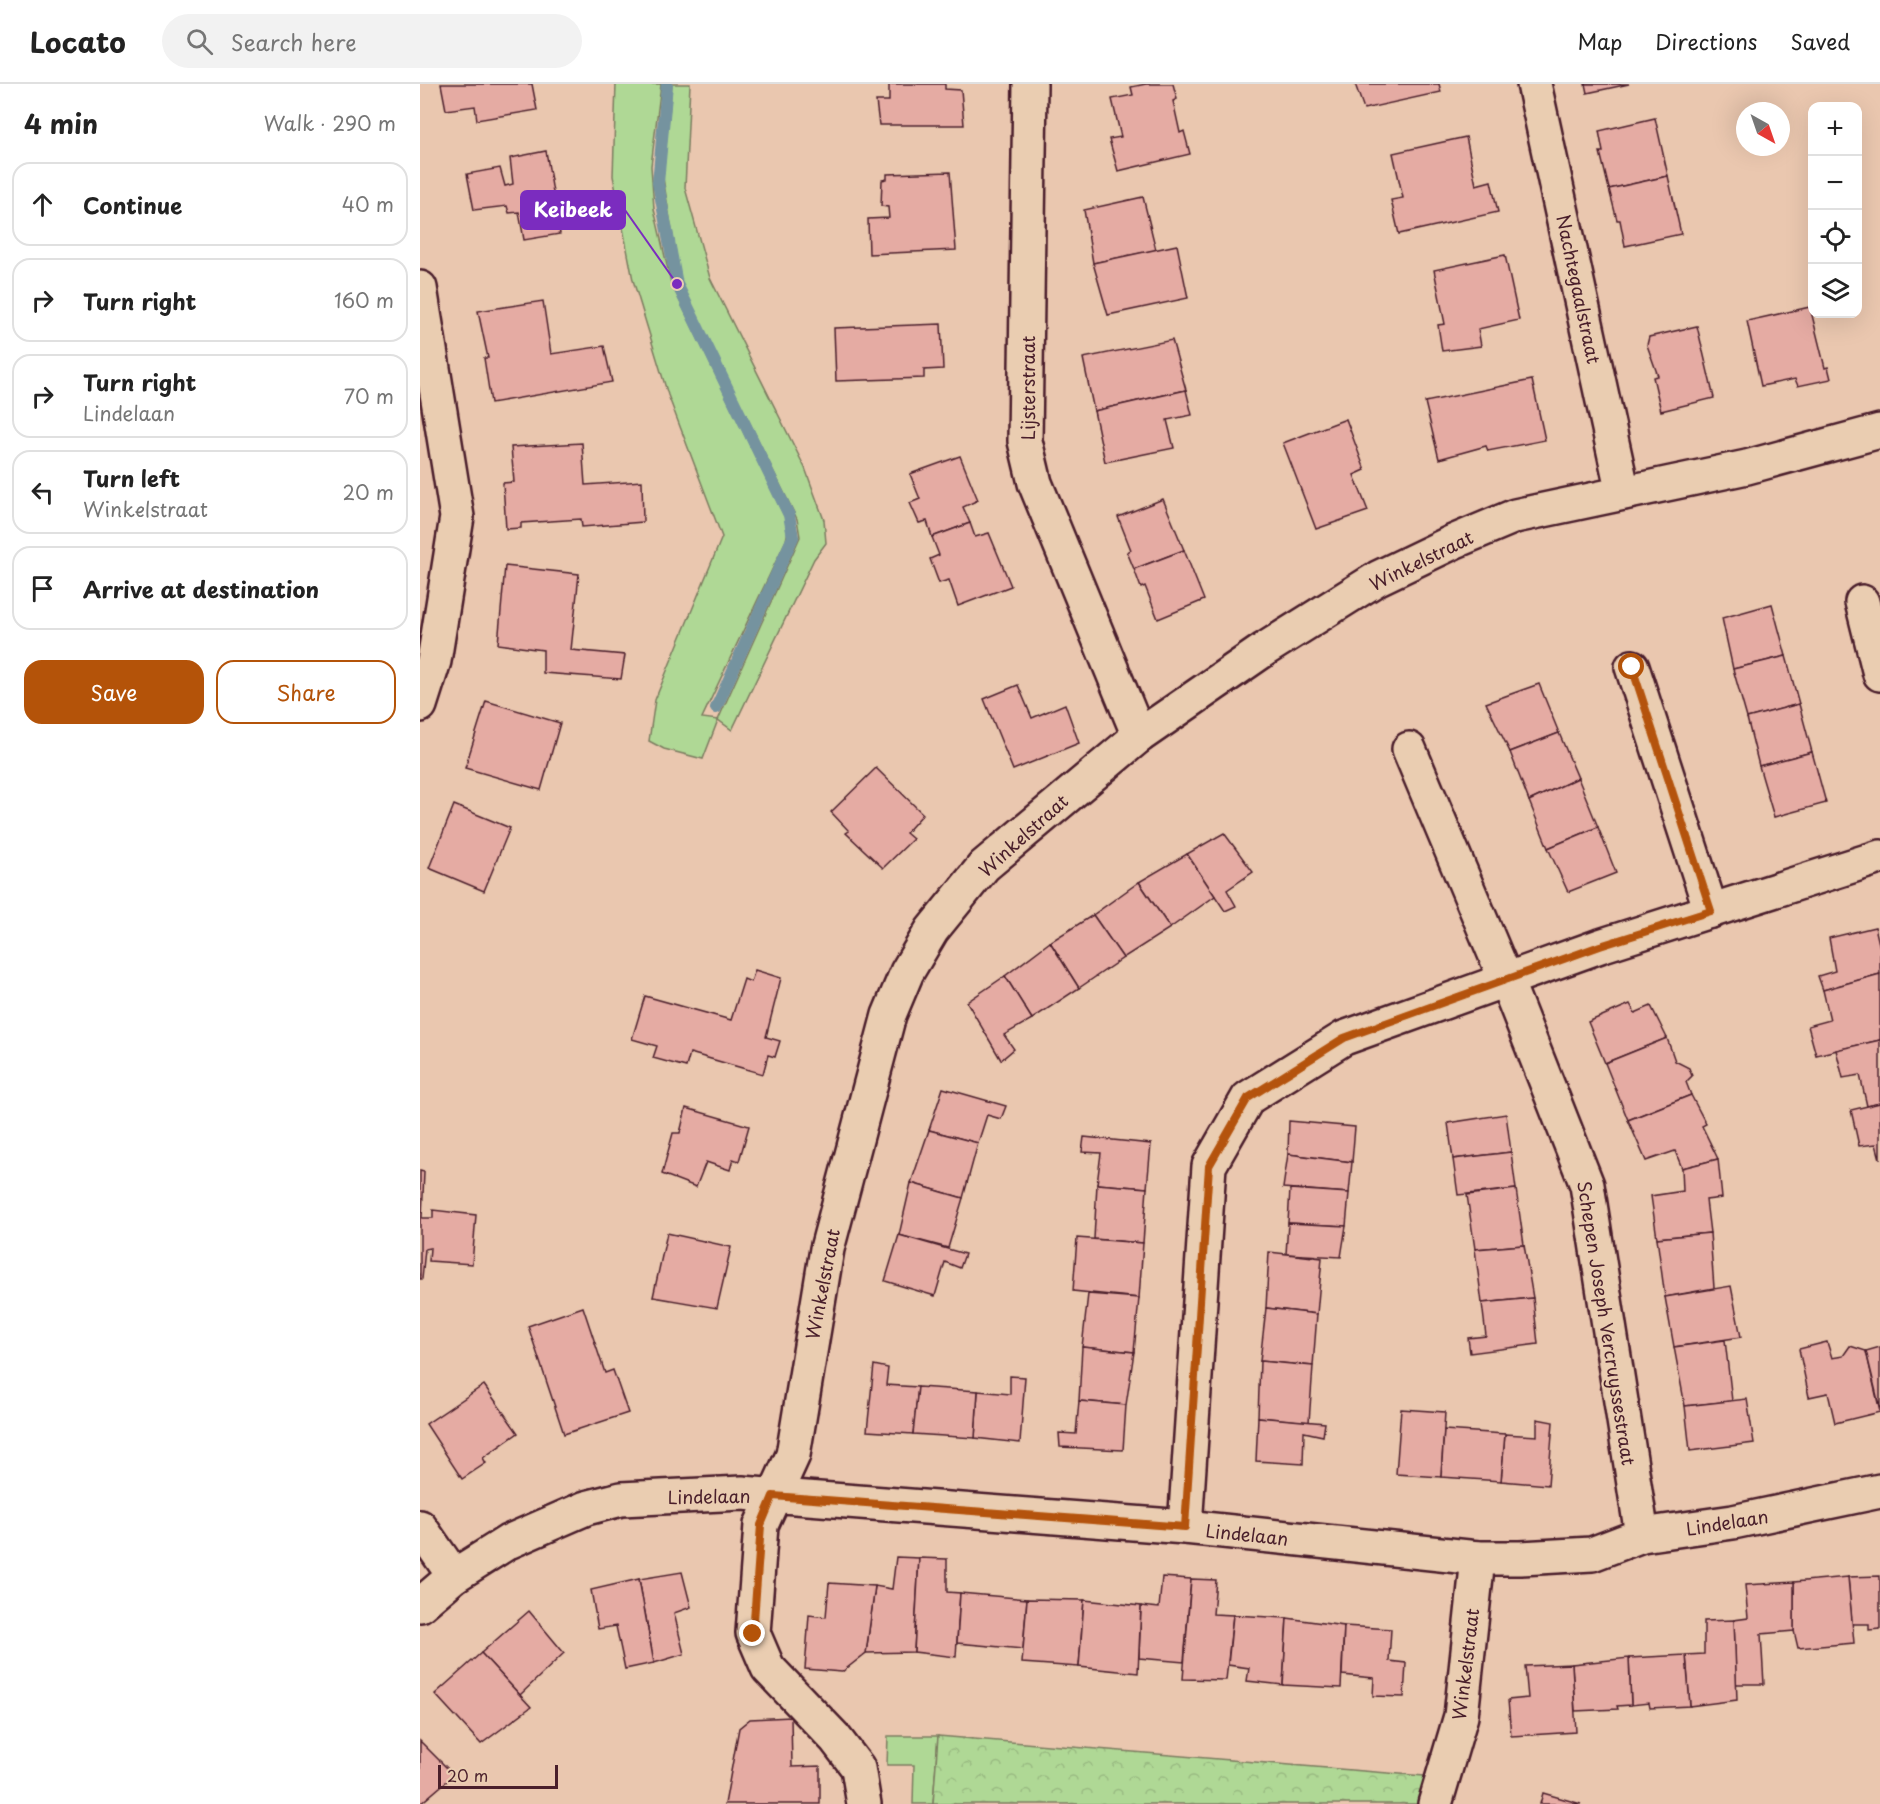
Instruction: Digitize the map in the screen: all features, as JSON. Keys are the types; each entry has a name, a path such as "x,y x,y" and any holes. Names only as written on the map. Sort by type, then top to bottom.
{"street":[{"name":"Nachtegaalstraat","path":"1534,84 1623,493"},
{"name":"Lijsterstraat","path":"1038,86 1025,441 1035,483 1139,736"},
{"path":"420,288 457,517 434,661 420,705"},
{"name":"Winkelstraat","path":"864,1804 858,1768 835,1737 768,1668 753,1634 761,1525 793,1455 826,1249 889,1015 907,972 932,930 984,866 1139,736 1265,649 1378,578 1453,542 1515,516 1747,467 1880,431"},
{"path":"1862,602 1880,674"},
{"path":"1632,667 1711,911"},
{"name":"Schepen Joseph Vercruyssestraat","path":"1408,749 1506,980 1587,1185 1642,1535"},
{"path":"1185,1527 1209,1166 1248,1098 1344,1038 1506,980 1880,856"},
{"name":"Lindelaan","path":"420,1605 454,1576 508,1542 586,1508 621,1499 742,1493 1185,1527 1478,1558 1521,1558 1592,1554 1642,1535 1733,1522 1880,1491"},
{"path":"420,1527 454,1576"},
{"name":"Winkelstraat","path":"1435,1804 1461,1716 1478,1558"}],"green space":[{"path":"616,84 661,84 651,166 654,209 671,283 789,526 786,540 702,718 718,720 703,759 664,749 649,741 655,700 722,537 668,395 633,280 613,176"},
{"path":"672,84 690,84 685,188 710,278 805,468 824,520 826,543 814,559 732,730 718,720 800,537 797,519 681,283 663,178"},
{"path":"888,1736 938,1736 933,1804 913,1804 914,1765 887,1765"},
{"path":"938,1736 1436,1777 1431,1804 933,1804"}],"building":[{"path":"441,84 532,84 537,110 477,120 475,106 446,110"},
{"path":"889,84 945,84 945,89 961,90 964,125 879,125 876,101 889,101"},
{"path":"1146,84 1173,84 1177,99 1173,101 1180,133 1184,131 1190,154 1118,171 1109,139 1121,137 1112,99 1133,95 1131,87"},
{"path":"1355,84 1439,84 1441,92 1364,109"},
{"path":"1585,84 1629,84 1587,93"},
{"path":"1655,118 1668,176 1609,189 1600,152 1603,152 1599,131"},
{"path":"1466,137 1476,185 1491,181 1498,212 1399,234 1391,200 1403,198 1393,153"},
{"path":"546,151 560,234 524,240 519,212 509,213 507,206 474,210 467,174 500,168 505,186 513,184 510,158"},
{"path":"950,172 956,250 869,254 868,219 889,218 888,207 881,206 882,180 887,179 887,174"},
{"path":"1668,176 1681,234 1625,246 1620,220 1617,220 1609,189"},
{"path":"1143,197 1156,250 1093,263 1084,210"},
{"path":"1177,245 1188,298 1108,315 1093,263"},
{"path":"1505,255 1519,320 1478,329 1481,346 1442,351 1438,325 1445,324 1434,270"},
{"path":"543,301 551,354 604,346 612,382 491,403 484,358 488,358 478,311"},
{"path":"1808,307 1808,318 1813,318 1825,368 1828,367 1831,379 1798,386 1795,379 1761,386 1747,321"},
{"path":"941,324 943,369 924,370 924,378 836,381 834,328"},
{"path":"1697,326 1714,398 1661,411 1653,377 1658,376 1647,345 1649,337"},
{"path":"1172,340 1186,390 1094,411 1083,358"},
{"path":"1532,380 1545,440 1488,451 1486,446 1439,459 1425,402"},
{"path":"1186,390 1192,415 1167,420 1174,448 1105,462 1094,411"},
{"path":"1346,419 1365,470 1354,475 1368,511 1316,529 1283,443"},
{"path":"582,443 585,485 642,481 643,522 582,527 581,519 521,523 521,528 506,529 503,483 514,482 511,447"},
{"path":"960,456 978,500 963,507 970,523 932,537 927,521 919,523 910,503 920,499 910,474"},
{"path":"1163,499 1184,550 1134,569 1127,552 1131,550 1118,517"},
{"path":"970,523 975,537 989,533 1011,586 958,606 949,580 939,583 930,559 939,555 932,537"},
{"path":"1184,550 1204,600 1158,619 1145,586 1141,588 1134,569"},
{"path":"505,566 579,574 571,650 625,655 621,679 543,673 543,650 498,644"},
{"path":"1772,604 1786,656 1733,669 1722,618"},
{"path":"1786,656 1799,704 1747,718 1733,669"},
{"path":"1539,684 1559,733 1510,752 1486,703"},
{"path":"1018,685 1032,718 1065,704 1079,743 1013,770 984,699"},
{"path":"486,701 560,723 541,790 465,768"},
{"path":"1799,704 1812,752 1759,766 1747,718"},
{"path":"1559,733 1578,778 1529,801 1510,752"},
{"path":"1812,752 1826,803 1774,817 1759,766"},
{"path":"876,768 923,814 906,833 913,839 883,868 846,833 849,831 831,812"},
{"path":"1578,778 1598,827 1548,848 1529,801"},
{"path":"454,805 510,828 484,891 429,868"},
{"path":"1598,827 1616,873 1568,892 1548,848"},
{"path":"1224,833 1253,872 1227,890 1236,906 1225,911 1187,854"},
{"path":"1187,854 1215,896 1170,928 1139,882"},
{"path":"1139,882 1170,928 1123,958 1093,915"},
{"path":"1093,915 1123,958 1079,988 1050,942"},
{"path":"1875,927 1880,948 1880,974 1823,990 1818,976 1835,971 1829,938"},
{"path":"1050,942 1079,988 1032,1019 1005,976"},
{"path":"755,970 781,978 766,1037 780,1041 775,1057 768,1055 763,1074 690,1053 686,1067 653,1058 657,1046 632,1039 645,996 731,1020 744,979 751,982"},
{"path":"1880,974 1880,1040 1816,1055 1808,1026 1830,1020 1823,990"},
{"path":"1005,976 1032,1019 1004,1035 1014,1049 1001,1060 967,1002"},
{"path":"1630,1004 1635,1013 1651,1006 1667,1038 1605,1063 1588,1022"},
{"path":"1667,1038 1675,1061 1689,1068 1692,1076 1686,1082 1691,1095 1628,1120 1605,1063"},
{"path":"1880,1040 1880,1103 1867,1106 1860,1075 1843,1078 1836,1050"},
{"path":"943,1088 1006,1106 1001,1119 987,1115 978,1143 929,1130"},
{"path":"1691,1095 1706,1124 1702,1126 1718,1159 1682,1168 1675,1151 1646,1161 1628,1120"},
{"path":"1880,1103 1880,1159 1876,1144 1859,1146 1851,1110"},
{"path":"686,1108 749,1126 739,1161 733,1159 730,1170 706,1162 696,1187 662,1174 673,1133 680,1133"},
{"path":"1506,1114 1511,1152 1453,1159 1448,1123"},
{"path":"1289,1121 1355,1127 1352,1162 1288,1154"},
{"path":"929,1130 978,1143 963,1198 911,1183"},
{"path":"1084,1137 1151,1144 1147,1188 1097,1184 1101,1153 1082,1152"},
{"path":"1511,1152 1516,1189 1458,1195 1453,1159"},
{"path":"1288,1154 1352,1162 1349,1193 1283,1188"},
{"path":"1718,1159 1722,1198 1706,1200 1710,1233 1657,1238 1651,1196 1683,1191 1682,1168"},
{"path":"420,1171 424,1172 422,1218 433,1218 433,1210 476,1215 472,1264 429,1261 430,1248 425,1249 422,1279 420,1279"},
{"path":"911,1183 963,1198 948,1248 899,1235"},
{"path":"1097,1184 1147,1188 1143,1243 1094,1239"},
{"path":"1290,1189 1349,1193 1346,1226 1288,1223"},
{"path":"1516,1189 1524,1245 1475,1249 1467,1195"},
{"path":"1288,1223 1346,1226 1341,1257 1286,1254"},
{"path":"667,1233 731,1247 717,1308 653,1297"},
{"path":"1710,1233 1714,1288 1665,1297 1657,1238"},
{"path":"899,1235 965,1254 960,1268 945,1262 935,1296 885,1281"},
{"path":"1077,1238 1143,1243 1139,1298 1073,1291"},
{"path":"1524,1245 1533,1298 1482,1303 1475,1249"},
{"path":"1269,1252 1322,1258 1317,1314 1266,1308"},
{"path":"1731,1286 1741,1337 1674,1347 1665,1297"},
{"path":"1088,1294 1139,1298 1134,1352 1082,1347"},
{"path":"1533,1298 1538,1344 1470,1353 1468,1338 1486,1336 1482,1303"},
{"path":"583,1307 605,1373 613,1370 628,1413 564,1434 528,1326"},
{"path":"1266,1308 1317,1314 1313,1366 1260,1361"},
{"path":"1725,1340 1732,1401 1685,1406 1674,1347"},
{"path":"1827,1342 1832,1358 1843,1356 1850,1346 1866,1351 1880,1412 1835,1423 1828,1393 1809,1397 1799,1349"},
{"path":"1082,1347 1134,1352 1126,1405 1079,1401"},
{"path":"1880,1347 1880,1409 1866,1351"},
{"path":"1260,1361 1313,1366 1309,1422 1258,1417"},
{"path":"874,1365 888,1368 886,1385 918,1387 913,1434 867,1431"},
{"path":"1010,1376 1025,1377 1020,1443 975,1438 978,1391 1010,1394"},
{"path":"484,1385 518,1433 483,1458 486,1463 462,1479 426,1424"},
{"path":"918,1387 978,1391 975,1438 913,1434"},
{"path":"1747,1399 1754,1443 1690,1451 1685,1406"},
{"path":"1079,1401 1126,1405 1123,1450 1060,1447 1059,1433 1076,1434"},
{"path":"1401,1409 1445,1412 1441,1477 1396,1474"},
{"path":"1258,1417 1325,1423 1323,1436 1304,1432 1303,1464 1256,1461"},
{"path":"1537,1419 1553,1422 1548,1485 1501,1481 1505,1434 1537,1436"},
{"path":"1444,1430 1505,1434 1501,1481 1441,1477"},
{"path":"896,1557 919,1558 914,1652 866,1653 875,1586 892,1589"},
{"path":"919,1558 947,1559 947,1592 960,1593 956,1657 914,1652"},
{"path":"682,1572 691,1607 674,1613 684,1654 654,1663 639,1579"},
{"path":"1880,1576 1880,1629 1869,1630 1869,1624 1852,1624 1848,1577"},
{"path":"1162,1577 1191,1579 1184,1662 1139,1658 1141,1606 1159,1608"},
{"path":"1848,1577 1854,1643 1798,1648 1794,1631 1794,1582"},
{"path":"639,1579 654,1663 625,1669 616,1626 598,1629 591,1590"},
{"path":"1191,1579 1216,1580 1213,1614 1233,1615 1226,1680 1183,1679"},
{"path":"1794,1582 1794,1631 1761,1634 1764,1684 1736,1684 1734,1620 1748,1618 1745,1585"},
{"path":"829,1583 875,1586 866,1653 842,1672 805,1669 809,1615 826,1617"},
{"path":"960,1593 1027,1599 1023,1649 957,1643"},
{"path":"1027,1599 1084,1600 1079,1667 1022,1663"},
{"path":"1084,1600 1141,1606 1138,1673 1079,1667"},
{"path":"529,1611 564,1653 520,1695 481,1653"},
{"path":"1233,1615 1287,1618 1283,1685 1247,1681 1249,1668 1228,1665"},
{"path":"1287,1618 1344,1626 1341,1688 1283,1685"},
{"path":"1734,1620 1737,1700 1690,1706 1686,1655 1704,1654 1704,1621"},
{"path":"1344,1626 1391,1629 1389,1661 1406,1663 1404,1697 1373,1696 1374,1678 1342,1675"},
{"path":"481,1653 531,1707 481,1744 435,1694"},
{"path":"1686,1655 1690,1706 1650,1708 1649,1703 1631,1705 1629,1658"},
{"path":"1629,1658 1631,1705 1617,1706 1618,1709 1575,1711 1572,1664"},
{"path":"1572,1664 1576,1732 1511,1736 1508,1700 1528,1698 1525,1666"},
{"path":"791,1717 792,1767 820,1766 820,1804 725,1804 739,1728 750,1719"},
{"path":"420,1741 454,1775 420,1804"},
{"path":"1543,1793 1581,1804 1540,1804"}],"waterway":[{"path":"667,84 658,183 677,284 789,515 793,537 716,708"}],"place":[{"name":"Keibeek","path":"677,284"}],"route":[{"path":"753,1634 761,1525 773,1496 1185,1527 1209,1166 1248,1098 1344,1038 1600,946 1711,911 1632,667"}]}
